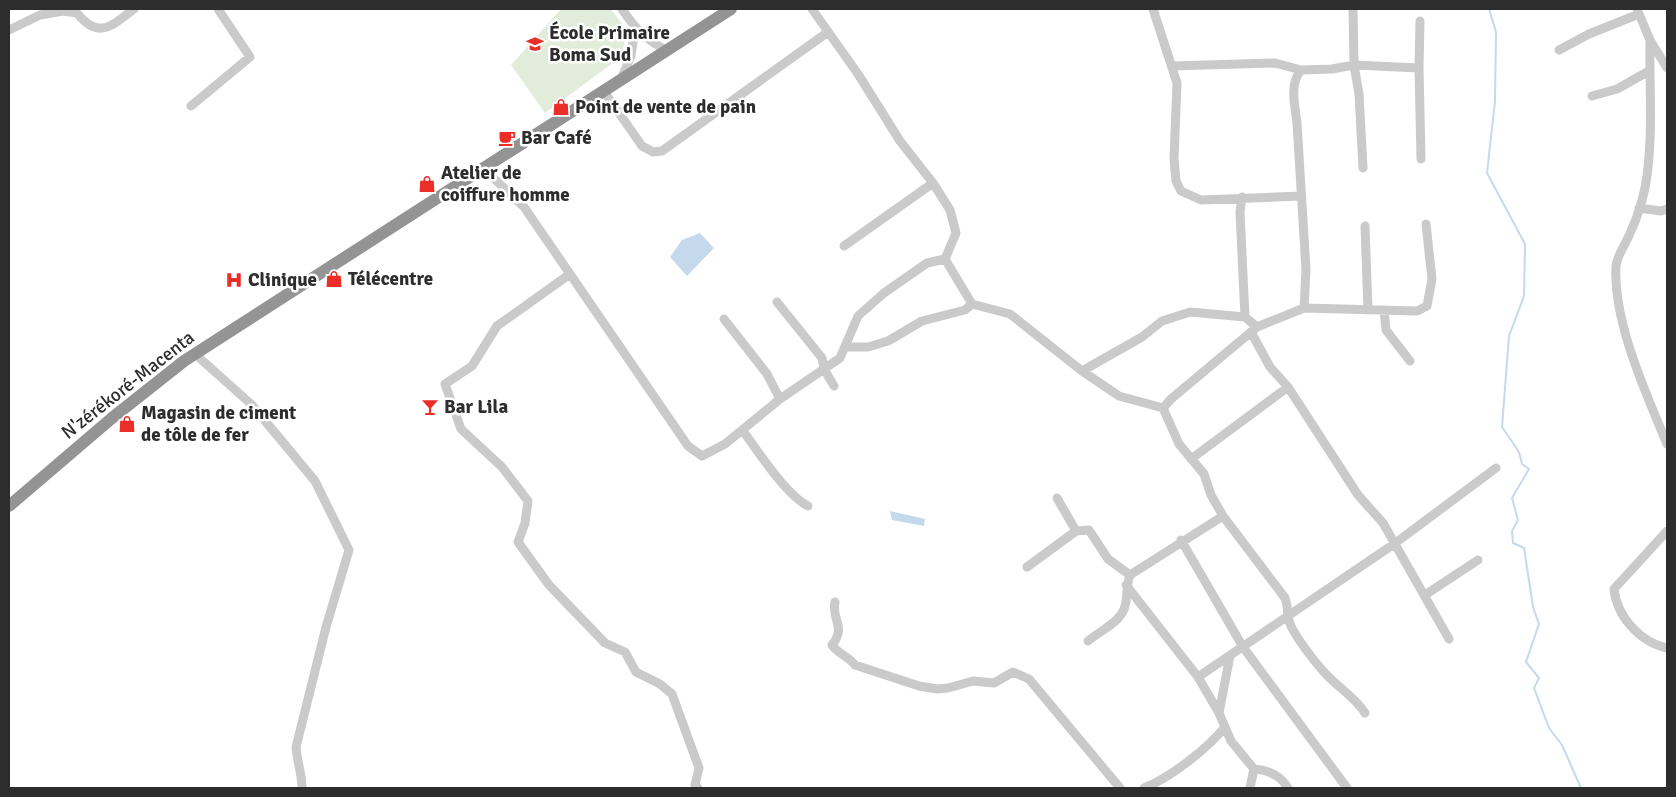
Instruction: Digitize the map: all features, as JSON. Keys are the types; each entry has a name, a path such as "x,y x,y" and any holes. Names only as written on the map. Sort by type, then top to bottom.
{"highway":[{"name":"N'zérékoré-Macenta","path":"9,506 152,384 195,354 482,167 731,9"}],"street":[{"path":"9,30 40,15 63,10 77,13 86,24 99,29 113,25 134,9"},
{"path":"191,106 250,56 218,9"},
{"path":"622,9 635,28 651,43 667,50"},
{"path":"812,9 900,141 933,183 950,210 956,233 945,259"},
{"path":"1153,9 1177,83 1174,159 1178,186 1181,191 1201,200 1301,196"},
{"path":"1353,9 1354,65 1359,94 1363,168"},
{"path":"1559,50 1638,11 1650,40 1667,68"},
{"path":"1420,21 1421,159"},
{"path":"622,77 631,56 635,28"},
{"path":"603,90 642,146 653,152 662,151 828,32"},
{"path":"1650,40 1649,70 1652,133 1640,208 1616,264 1617,291 1622,319 1645,391 1667,444"},
{"path":"1172,66 1275,63 1301,70 1332,69 1354,65 1419,68"},
{"path":"1301,70 1295,77 1294,101 1306,270 1304,308"},
{"path":"1592,96 1617,89 1649,70"},
{"path":"482,167 524,208 688,446 702,456 743,431 780,399 840,358 858,316 884,293 927,264 945,259"},
{"path":"844,246 933,183"},
{"path":"1242,197 1240,212 1245,317 1254,329 1270,367 1288,386 1324,446 1358,495 1383,523 1425,594 1448,639"},
{"path":"1640,208 1661,212 1667,209"},
{"path":"1163,408 1171,399 1254,329 1304,308 1416,310 1427,306 1432,279 1426,224"},
{"path":"1366,226 1368,310"},
{"path":"945,259 972,304 1010,314 1082,371 1119,396 1163,408"},
{"path":"570,274 497,326 472,366 445,384 461,429 502,467 528,501 525,523 518,542 549,584 605,643 625,652 636,672 660,684 672,694 699,768 695,786 698,788"},
{"path":"777,302 822,358 824,370 834,386"},
{"path":"845,347 868,347 888,341 922,321 965,310 972,304"},
{"path":"1384,310 1386,330 1410,362"},
{"path":"1082,371 1142,337 1162,321 1190,312 1245,317"},
{"path":"724,319 767,374 780,399"},
{"path":"195,354 251,404 315,481 349,550 326,627 296,747 297,765 302,777 302,788"},
{"path":"1192,459 1288,386"},
{"path":"1163,408 1176,438 1204,474 1211,495 1222,516 1285,598 1289,608 1290,624 1325,674 1354,698 1365,713"},
{"path":"743,431 783,482 808,506"},
{"path":"1198,677 1394,544 1496,468"},
{"path":"1056,498 1076,531"},
{"path":"1088,641 1121,616 1126,605 1126,585 1130,575 1181,540 1222,516"},
{"path":"1027,567 1076,531 1089,530 1108,559 1130,575"},
{"path":"1667,531 1614,589 1615,601 1636,634 1657,646 1667,648"},
{"path":"1181,540 1243,647 1347,788"},
{"path":"1425,594 1478,560"},
{"path":"1126,585 1198,677 1219,713 1231,742 1254,769 1264,769 1283,779 1288,788"},
{"path":"834,602 832,613 840,628 838,638 832,645 836,651 849,657 855,665 918,686 937,689 973,681 994,684 1013,672 1029,679 1120,788"},
{"path":"1219,713 1230,656"},
{"path":"1144,788 1157,783 1188,760 1211,742 1225,727"},
{"path":"1250,788 1254,769"}],"green space":[{"path":"561,9 611,9 627,31 621,57 545,113 511,65"}],"water":[{"path":"700,233 714,248 687,276 670,257 682,240"},
{"path":"890,511 925,519 924,526 892,520"}],"waterway":[{"path":"1489,9 1496,32 1495,101 1487,173 1525,244 1524,296 1509,336 1502,427 1519,452 1522,464 1529,469 1512,498 1518,520 1512,531 1513,543 1524,548 1533,607 1539,624 1526,662 1539,678 1534,688 1549,728 1562,745 1581,788"}],"place":[{"name":"École Primaire Boma Sud","path":"535,44"},
{"name":"Point de vente de pain","path":"561,107"},
{"name":"Bar Café","path":"507,138"},
{"name":"Atelier de coiffure homme","path":"427,184"},
{"name":"Télécentre","path":"334,279"},
{"name":"Clinique","path":"234,280"},
{"name":"Bar Lila","path":"430,407"},
{"name":"Magasin de ciment de tôle de fer","path":"127,424"}]}
